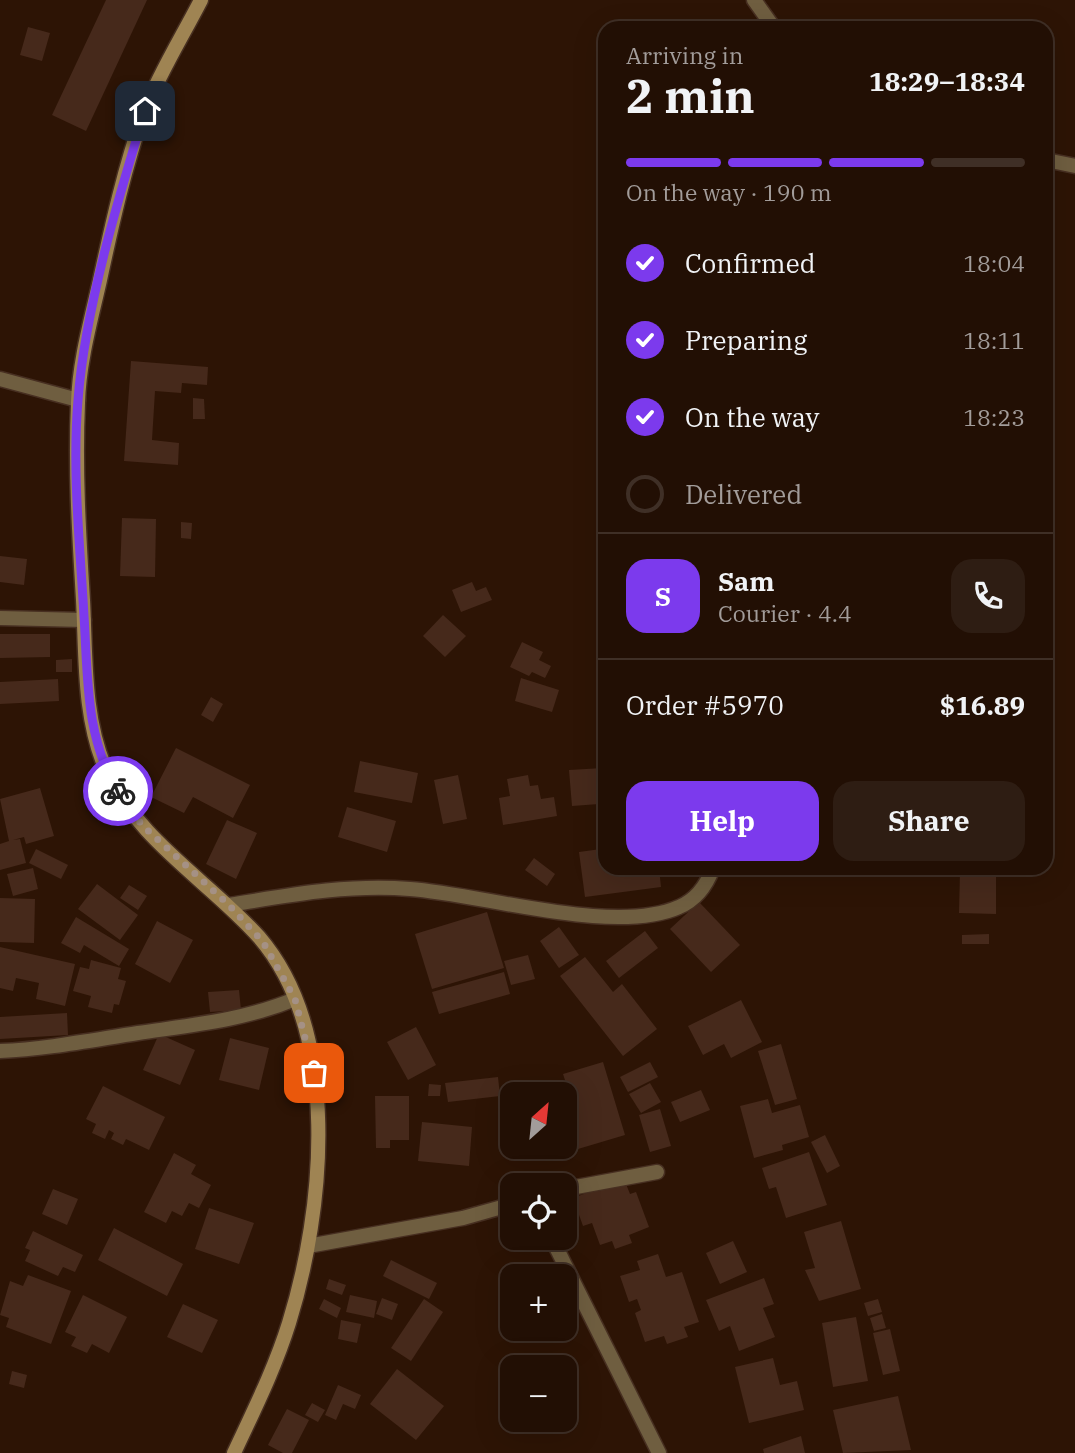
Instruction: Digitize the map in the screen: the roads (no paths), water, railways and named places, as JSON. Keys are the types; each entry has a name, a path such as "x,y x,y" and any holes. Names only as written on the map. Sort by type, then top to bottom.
{"street":[{"path":"201,0 145,111 110,236 87,336 78,400 78,516 89,711 108,774 142,825 229,905 263,942 295,999 310,1052 317,1093 317,1177 308,1246 290,1322 268,1381 234,1453"},
{"path":"754,0 769,21"},
{"path":"1053,161 1075,166"},
{"path":"0,379 78,400"},
{"path":"0,618 84,620"},
{"path":"229,905 338,888 410,889 590,915 642,917 680,907 695,897 711,875"},
{"path":"0,1051 41,1049 226,1020 267,1011 295,999"},
{"path":"577,1187 657,1172"},
{"path":"308,1246 463,1218 500,1208"},
{"path":"558,1250 659,1453"}]}
